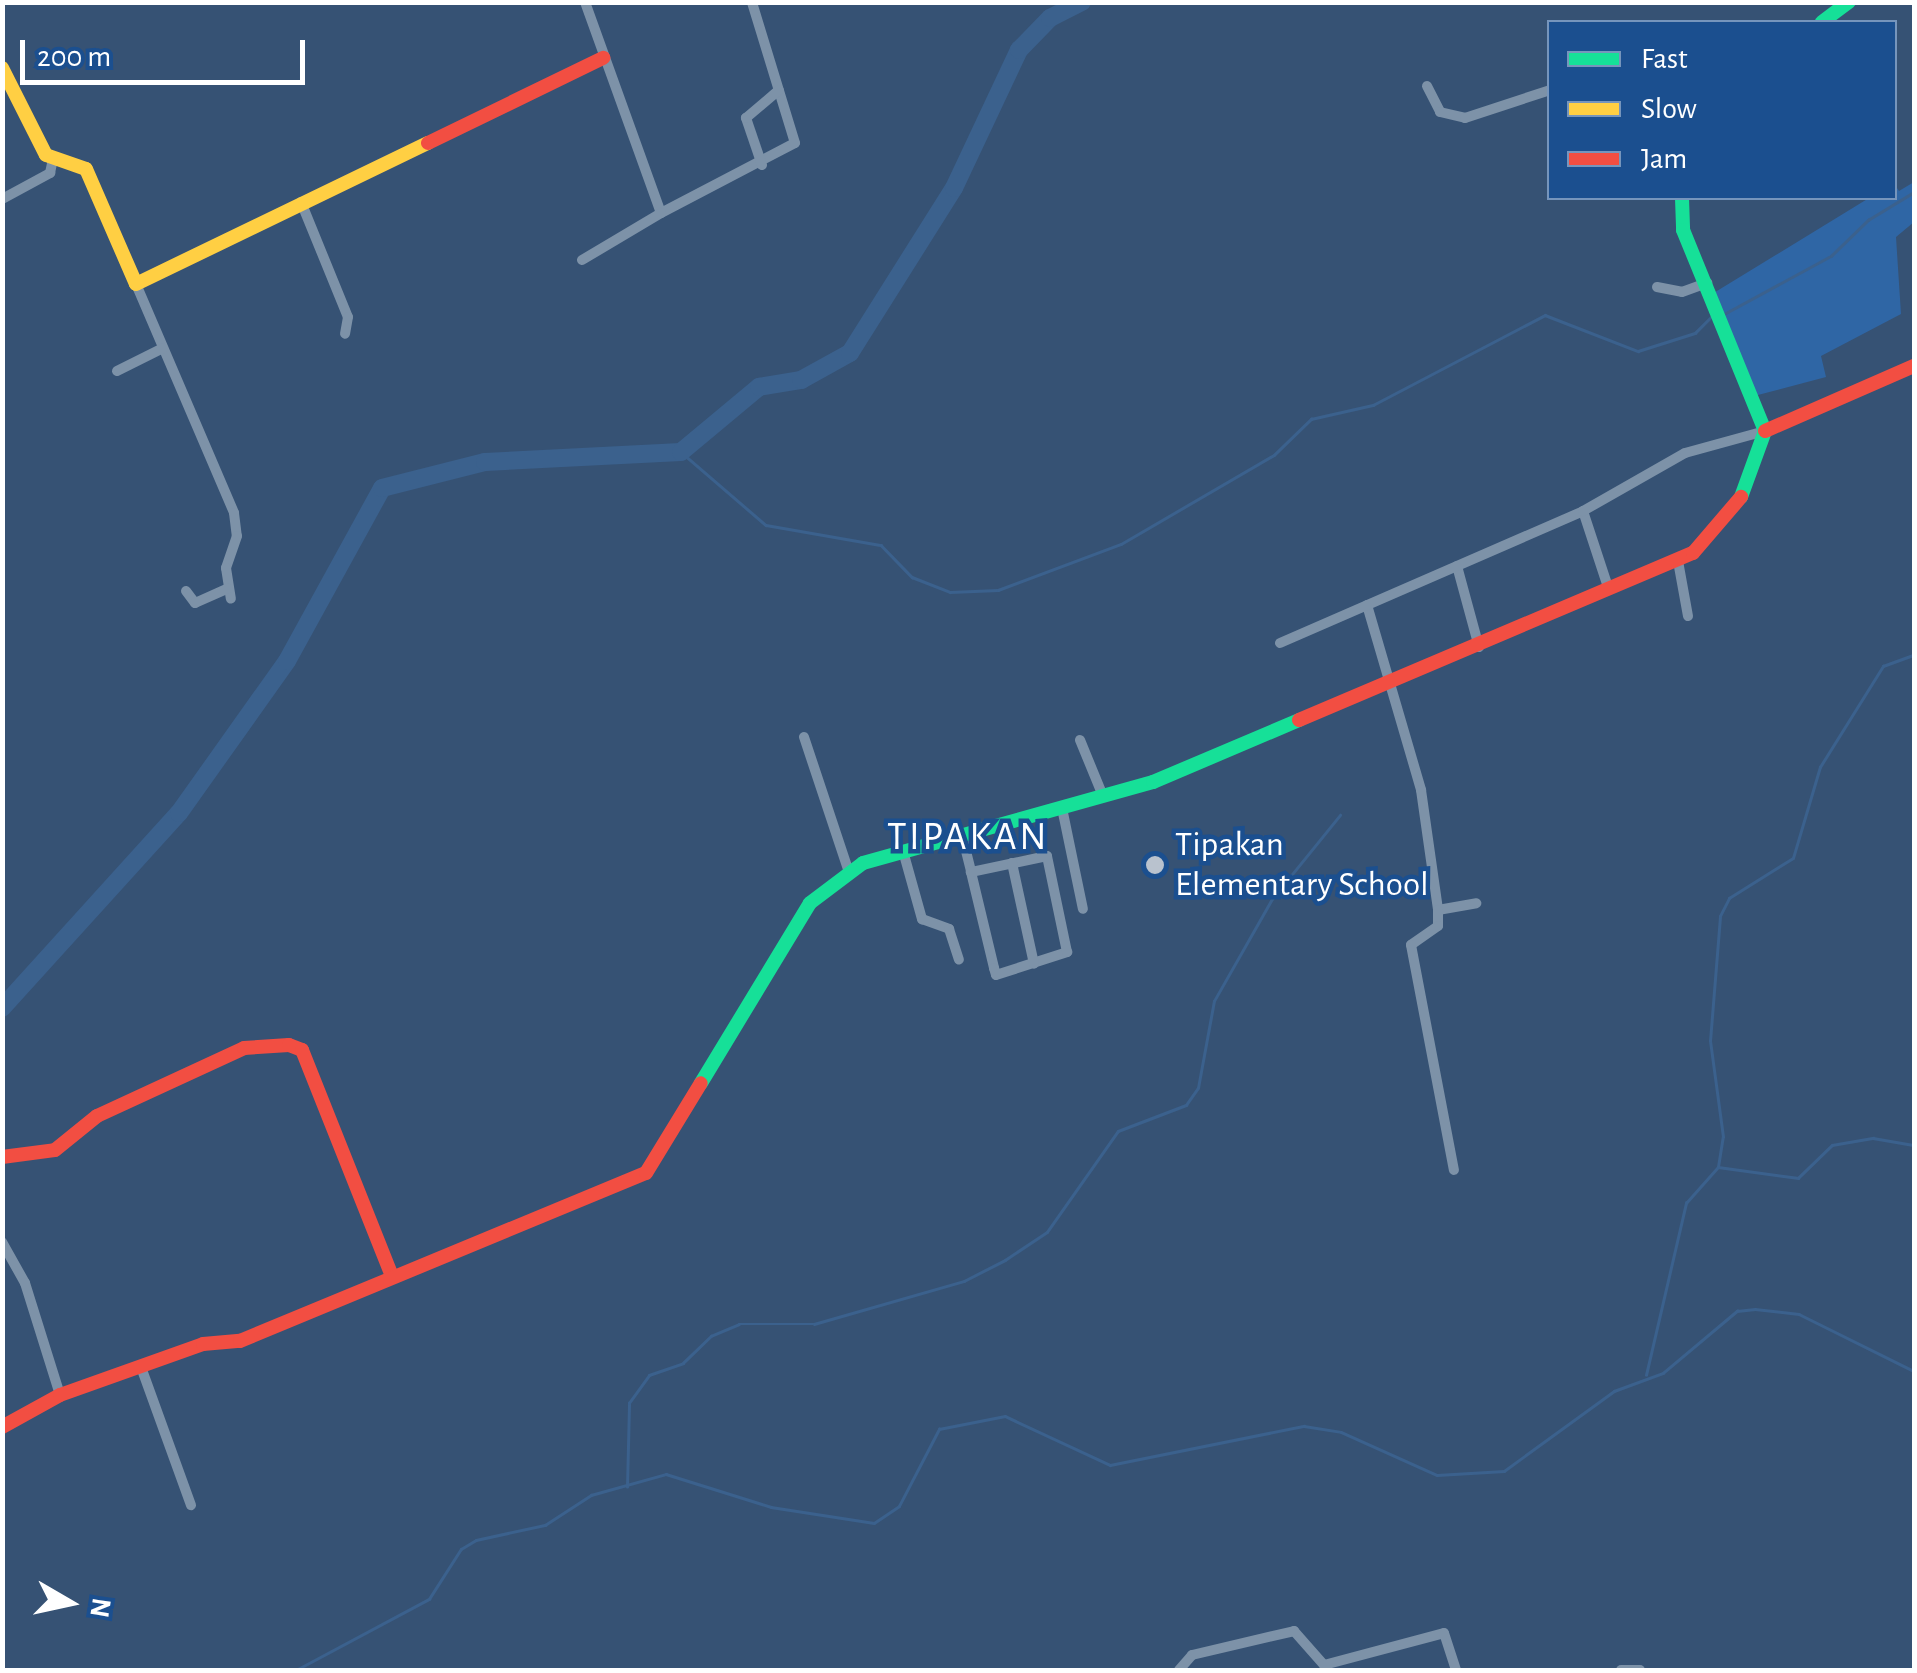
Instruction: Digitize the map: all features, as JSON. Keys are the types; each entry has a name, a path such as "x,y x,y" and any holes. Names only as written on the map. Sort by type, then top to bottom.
{"street":[{"path":"584,2 661,213"},
{"path":"582,260 661,213 762,164 795,143 752,2"},
{"path":"1825,20 1849,2"},
{"path":"136,284 603,58"},
{"path":"2,68 53,160 50,172 2,199"},
{"path":"1427,86 1440,112 1464,118 1547,91"},
{"path":"762,164 746,118 779,90"},
{"path":"53,160 86,169 238,526 230,594 195,603 186,591"},
{"path":"2,1427 60,1395 140,1366 240,1341 391,1274 646,1173 810,904 849,872 903,851 1103,796 1388,687 1678,561 1743,496 1766,431 1728,330 1683,230 1682,200"},
{"path":"301,202 348,317 345,334"},
{"path":"1657,286 1682,292 1707,284"},
{"path":"116,371 163,348"},
{"path":"1280,644 1583,511 1685,453 1766,431 1914,366"},
{"path":"1583,511 1609,590"},
{"path":"1678,561 1688,616"},
{"path":"1458,566 1480,648"},
{"path":"1367,606 1421,790 1438,926 1411,945 1454,1170"},
{"path":"804,737 849,872"},
{"path":"1080,740 1103,796"},
{"path":"1062,808 1083,909"},
{"path":"962,836 996,975 1063,955 1068,945 1051,860 971,872"},
{"path":"903,851 922,919 944,924 959,959"},
{"path":"1012,863 1034,964"},
{"path":"1438,910 1476,902"},
{"path":"2,1157 55,1150 97,1116 244,1048 290,1045 302,1050 391,1274"},
{"path":"2,1242 25,1283 60,1395"},
{"path":"140,1366 191,1506"},
{"path":"1178,1670 1192,1655 1294,1631 1324,1665 1444,1633 1456,1670"},
{"path":"1621,1670 1640,1670"}],"shaded area":[{"path":"1914,182 1914,222 1896,237 1901,314 1821,356 1826,377 1754,396 1712,294 1866,200 1897,200 1897,188 1899,191"}],"waterway":[{"path":"2,1008 179,813 287,661 382,488 485,462 681,452 759,387 801,380 850,353 954,188 1019,50 1050,18 1082,2"},
{"path":"1724,314 1831,256 1868,220 1914,192"},
{"path":"681,452 766,525 881,545 912,577 950,592 998,590 1121,544 1274,455 1311,419 1373,405 1545,315 1638,351 1695,333 1711,317"},
{"path":"1646,1375 1686,1203 1718,1167 1723,1137 1710,1041 1720,916 1729,898 1793,858 1820,767 1883,666 1914,655"},
{"path":"627,1487 629,1403 649,1375 683,1363 711,1336 739,1324 814,1324 964,1281 1047,1232 1118,1131 1186,1105 1198,1088 1214,1001 1272,899 1340,815"},
{"path":"1718,1167 1798,1178 1832,1145 1873,1138 1914,1145"},
{"path":"296,1670 429,1599 461,1549 476,1540 545,1525 591,1495 666,1474 771,1507 874,1523 899,1506 939,1429 1005,1416 1110,1465 1304,1426 1341,1432 1437,1475 1504,1471 1614,1391 1663,1373 1737,1311 1755,1309 1799,1314 1914,1371"}],"traffic: fast":[{"path":"1825,20 1849,2"},
{"path":"1682,200 1683,230 1765,431 1741,497"},
{"path":"701,1083 810,903 863,863 1153,782 1299,720"}],"traffic: slow":[{"path":"2,68 46,155 86,169 136,284 428,143"}],"traffic: jam":[{"path":"428,143 603,58"},
{"path":"1765,431 1914,366"},
{"path":"1299,720 1693,553 1741,497"},
{"path":"2,1157 55,1150 97,1116 244,1048 289,1045 302,1050 391,1274"},
{"path":"2,1427 60,1395 203,1344 240,1341 646,1173 701,1083"}],"place":[{"name":"Tipakan Elementary School","path":"1155,865"}],"district":[{"name":"TIPAKAN","path":"968,837"}]}
